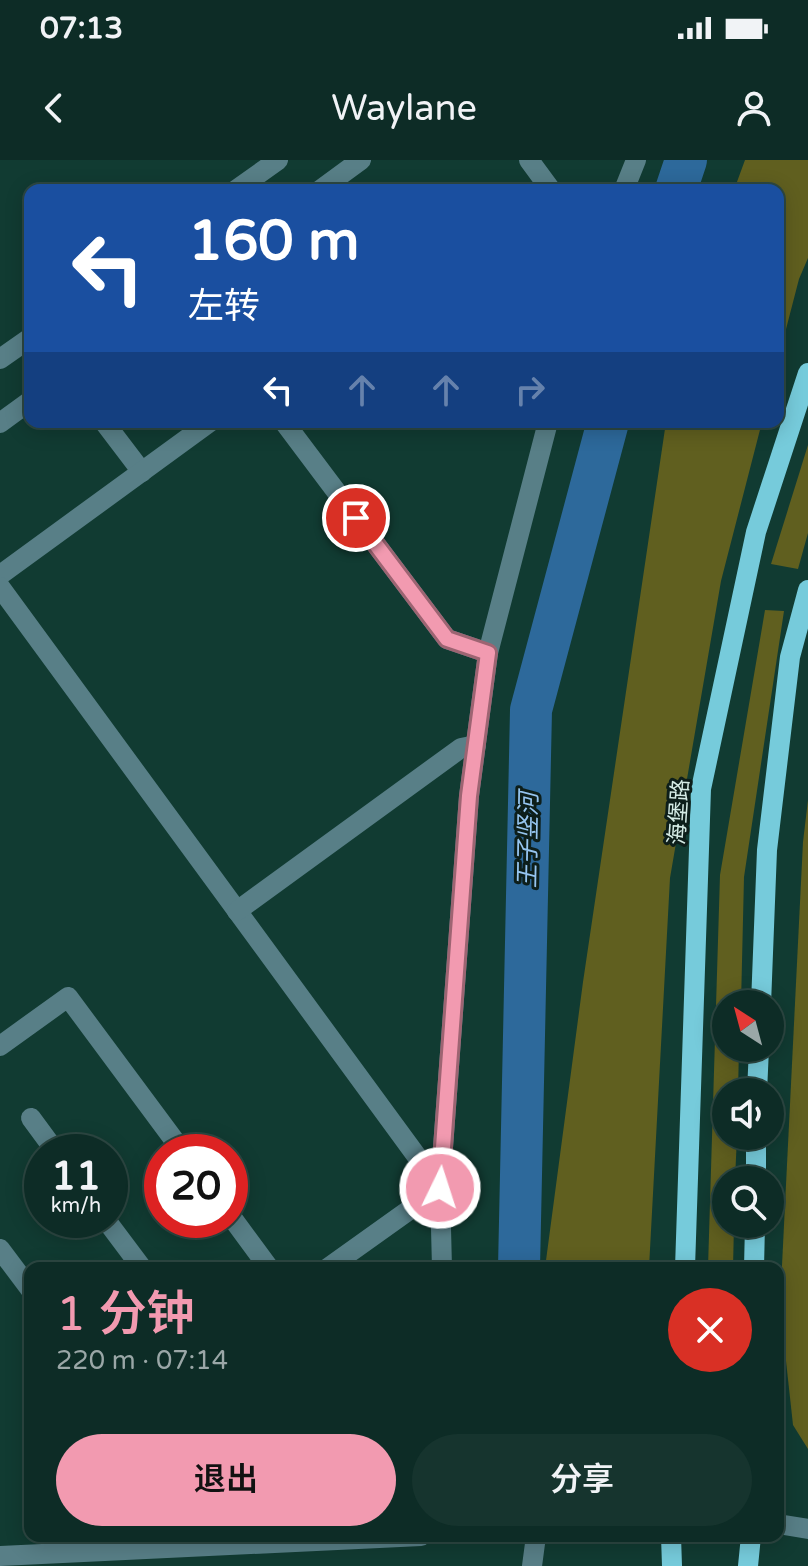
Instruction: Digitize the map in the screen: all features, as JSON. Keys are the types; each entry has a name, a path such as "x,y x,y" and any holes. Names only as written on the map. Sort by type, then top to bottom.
{"main road":[{"name":"海堡路","path":"685,1262 701,789 756,532 808,373"},
{"path":"762,990 767,850 790,657 808,590"},
{"path":"754,1262 755,1238"},
{"path":"671,1542 672,1566"},
{"path":"748,1566 750,1542"}],"street":[{"path":"244,184 278,160"},
{"path":"328,184 361,160"},
{"path":"529,160 540,184"},
{"path":"626,184 636,160"},
{"path":"0,359 24,342"},
{"path":"0,423 24,405"},
{"path":"109,428 142,472"},
{"path":"0,575 202,428"},
{"path":"289,428 447,639 488,653"},
{"path":"442,1262 440,1188 469,796 488,653 546,428"},
{"path":"0,587 440,1188"},
{"path":"237,911 461,748 476,745"},
{"path":"0,1046 68,997 170,1134"},
{"path":"31,1118 43,1134"},
{"path":"336,1262 440,1188"},
{"path":"120,1238 138,1262"},
{"path":"247,1238 265,1262"},
{"path":"0,1249 24,1281"},
{"path":"784,1525 808,1529"},
{"path":"0,1556 295,1542"},
{"path":"532,1566 535,1542"}],"shaded area":[{"path":"745,160 808,160 808,258 799,279 784,337 784,184 736,184"},
{"path":"665,428 760,428 721,581 670,878 649,1262 546,1262 583,982"},
{"path":"808,445 808,533 798,569 771,564"},
{"path":"765,610 784,611 744,877 741,990 716,990 720,875"},
{"path":"808,800 808,1449 793,1425 784,1343 784,1225 803,842"},
{"path":"714,1062 739,1062 738,1078 714,1078"},
{"path":"712,1137 712,1150 736,1150 736,1166 712,1166 712,1238 734,1238 733,1262 708,1262"}],"waterway":[{"name":"王子竖河","path":"678,184 686,160"},
{"name":"王子竖河","path":"519,1262 531,710 606,428"}],"route":[{"path":"356,518 447,639 488,653 469,796 440,1188"}]}
